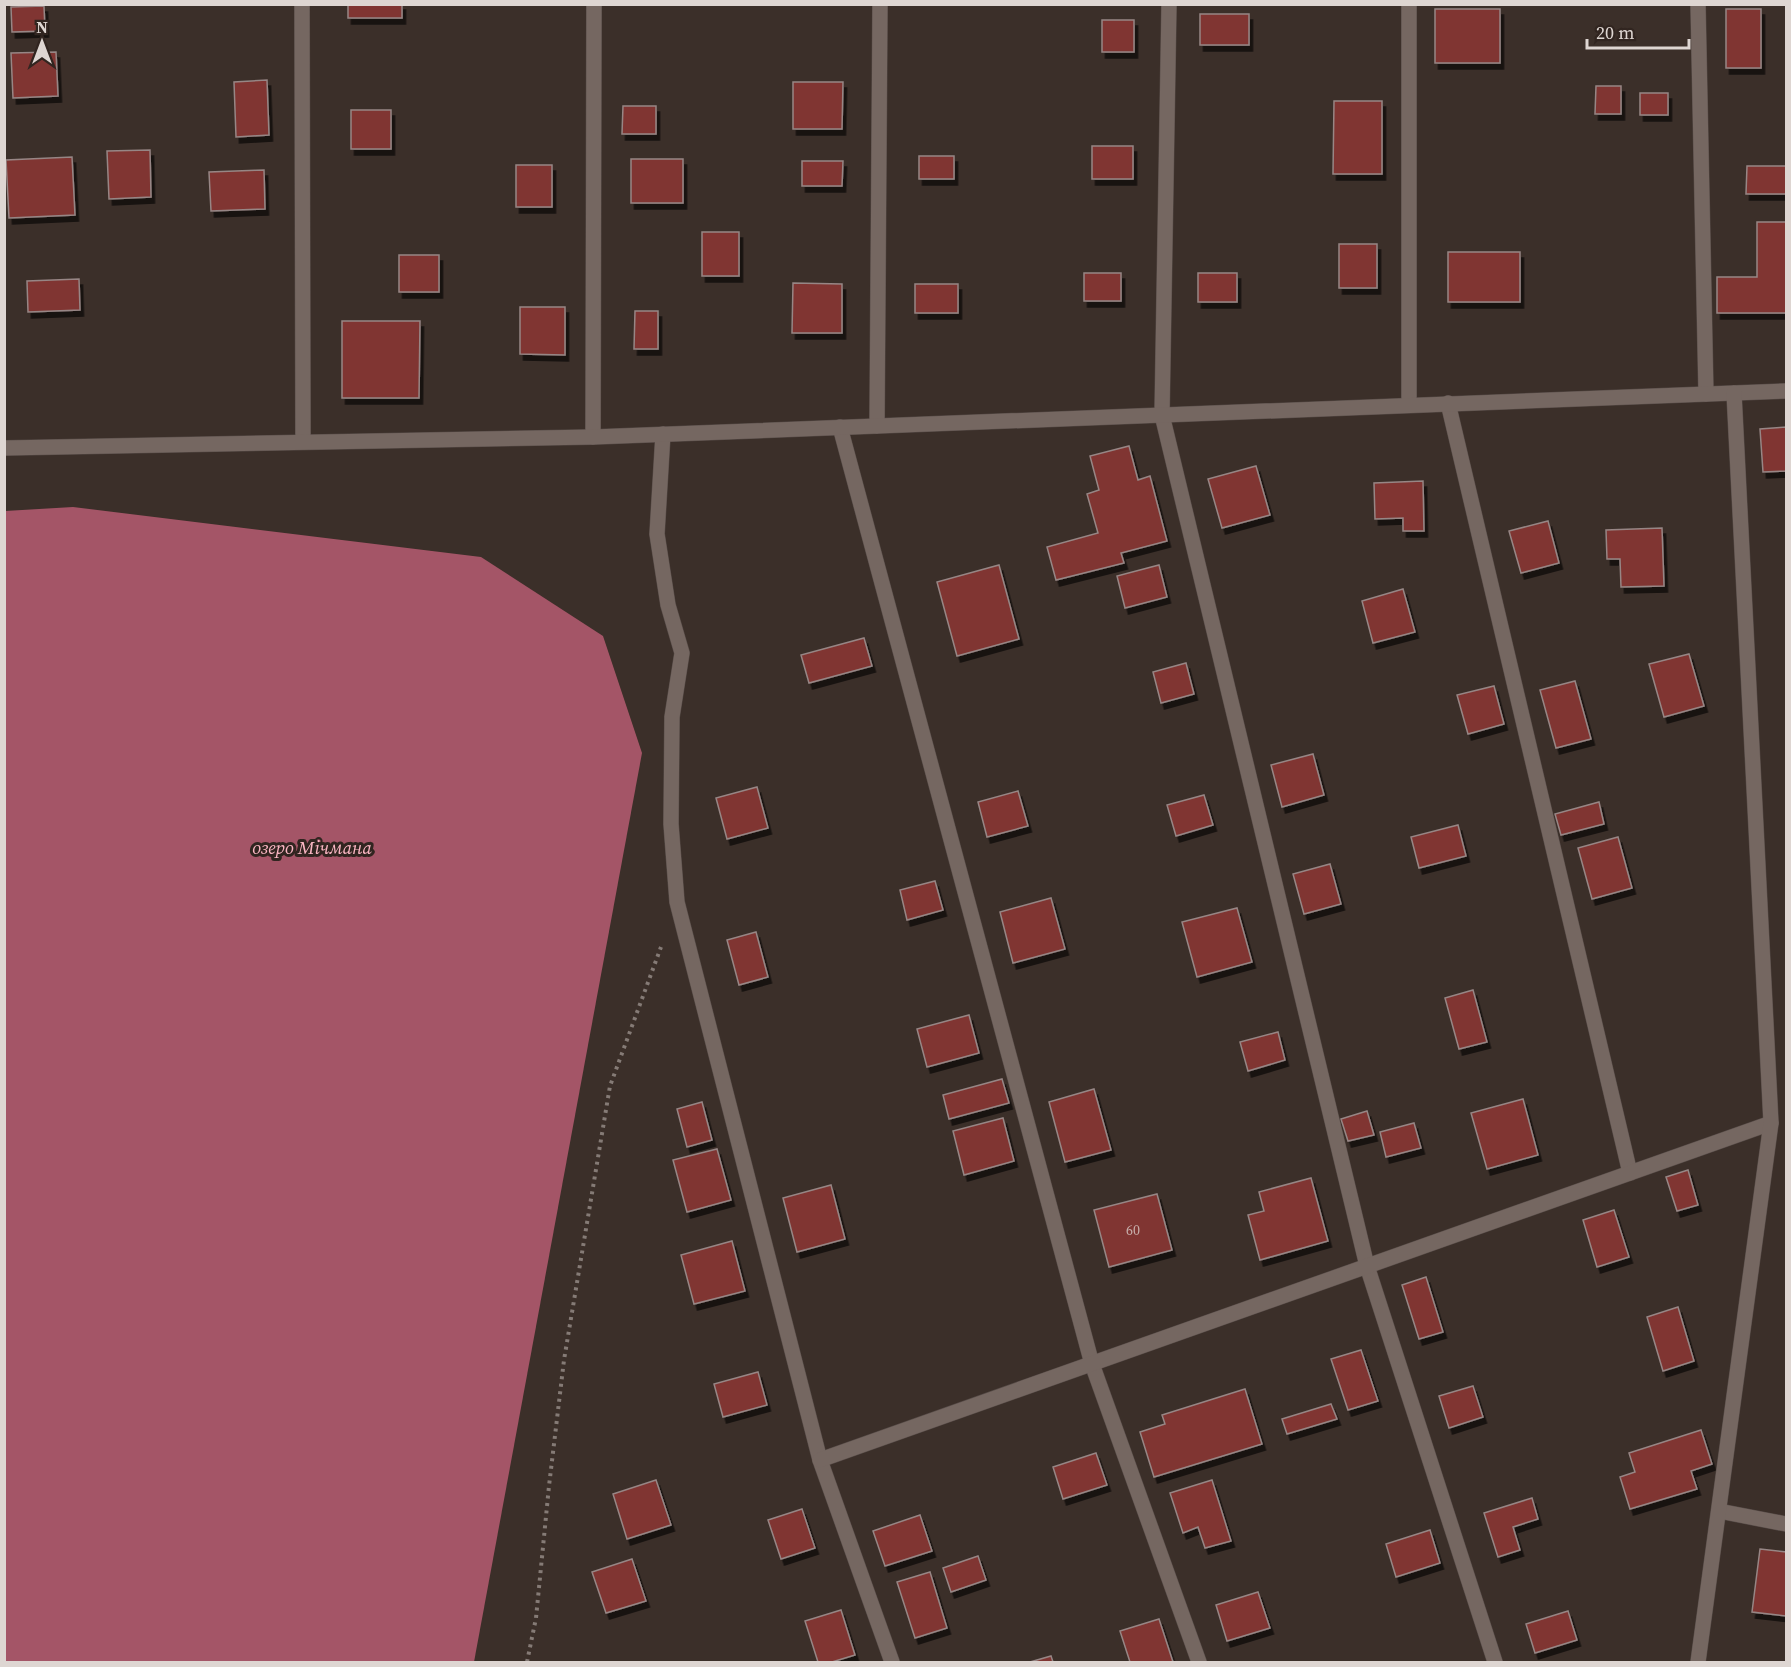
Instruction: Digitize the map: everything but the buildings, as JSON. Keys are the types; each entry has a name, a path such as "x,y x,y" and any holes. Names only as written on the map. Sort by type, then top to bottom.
{"street":[{"path":"302,4 303,441"},
{"path":"593,436 594,4"},
{"path":"877,426 880,4"},
{"path":"1169,4 1162,415 1367,1266 1496,1662"},
{"path":"1409,4 1409,405"},
{"path":"1698,4 1706,394"},
{"path":"4,448 663,434 1786,391"},
{"path":"1698,1662 1771,1123 1734,393"},
{"path":"1448,404 1630,1173"},
{"path":"840,427 1092,1364 1199,1662"},
{"path":"663,434 657,534 668,605 682,653 672,717 671,824 677,902 820,1460 892,1662"},
{"path":"820,1460 1771,1123"},
{"path":"1719,1511 1786,1524"}],"path":[{"path":"528,1662 536,1618 564,1360 610,1086 661,946"}],"water":[{"name":"озеро Мічмана","path":"73,507 481,557 603,636 642,753 474,1662 5,1662 5,511"}]}
